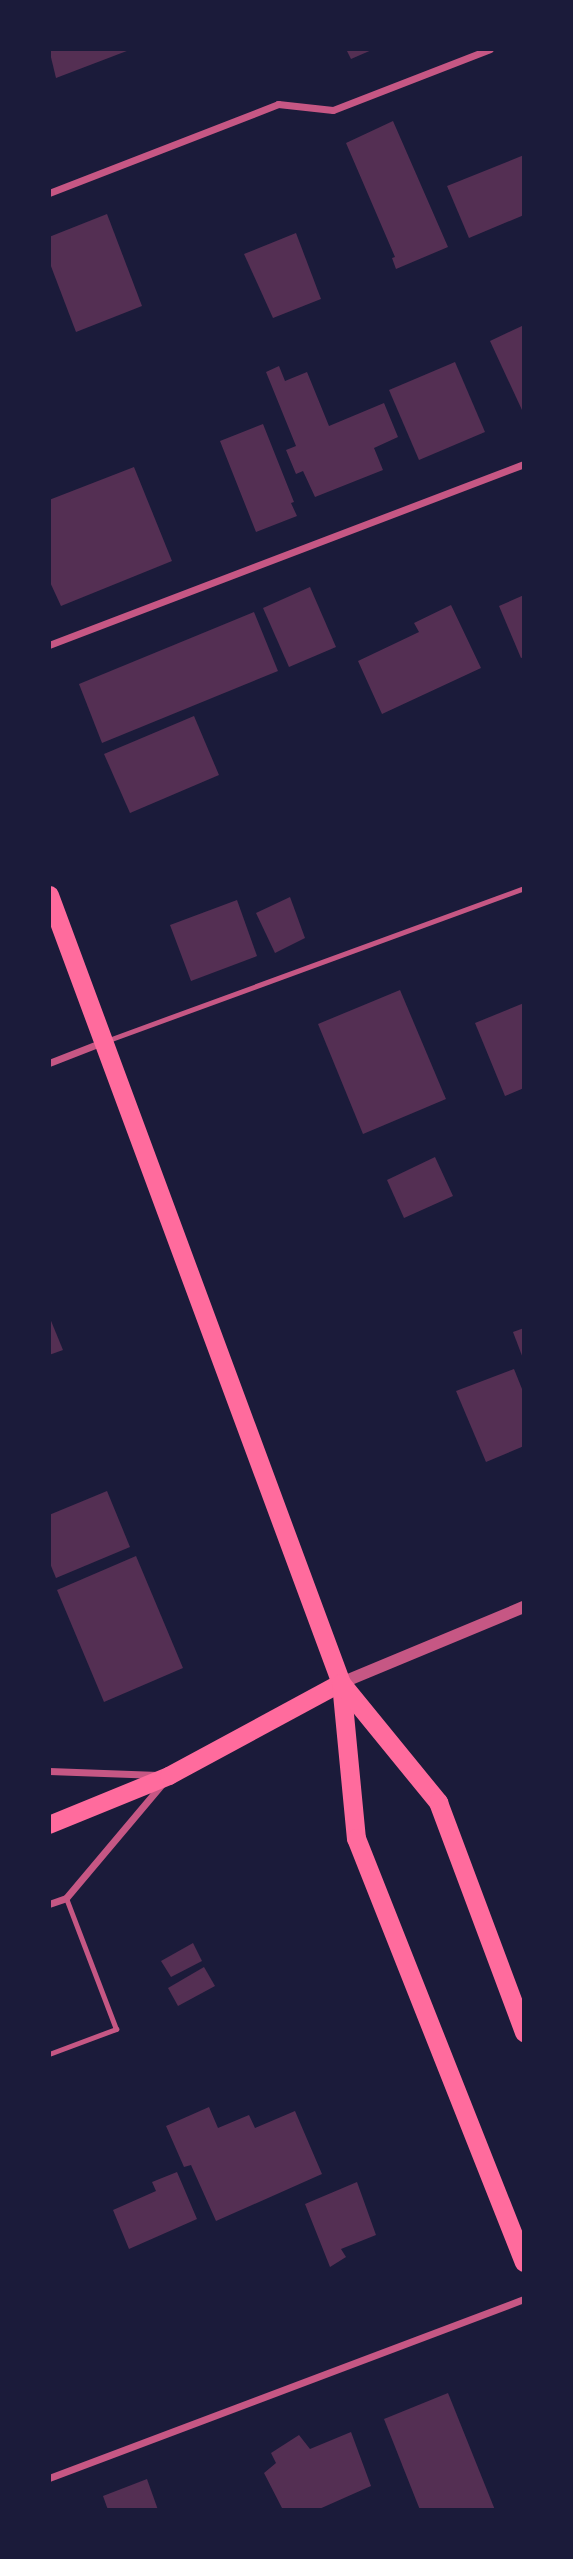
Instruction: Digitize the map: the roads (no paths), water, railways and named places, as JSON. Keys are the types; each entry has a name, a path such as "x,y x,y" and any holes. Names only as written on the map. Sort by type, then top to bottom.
{"highway":[{"path":"49,895 341,1683 356,1838 524,2262"},
{"path":"341,1683 438,1802 524,2032"}],"main road":[{"path":"49,1825 169,1776 341,1683"}],"street":[{"path":"49,193 278,104 333,110 490,49"},
{"path":"49,645 524,464"},
{"path":"49,1063 104,1041"},
{"path":"341,1683 524,1607"},
{"path":"49,1771 169,1776"},
{"path":"49,1904 66,1898 169,1776"},
{"path":"49,2478 524,2299"}],"lane":[{"path":"104,1041 524,888"},
{"path":"49,2054 116,2029 66,1898"}]}
